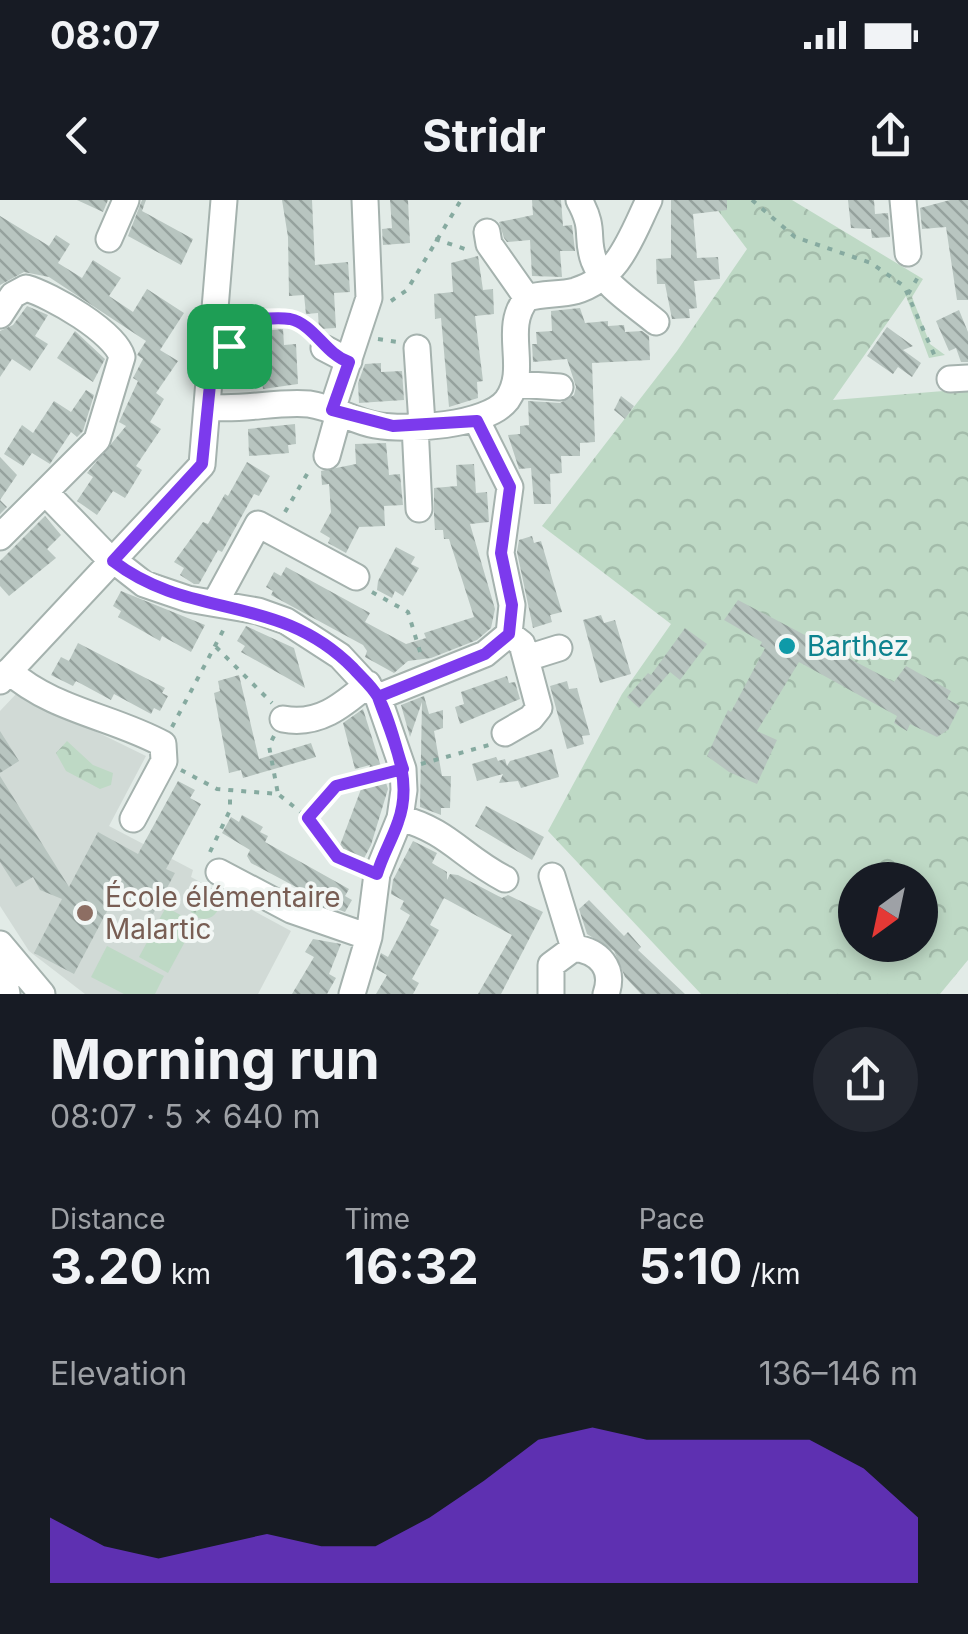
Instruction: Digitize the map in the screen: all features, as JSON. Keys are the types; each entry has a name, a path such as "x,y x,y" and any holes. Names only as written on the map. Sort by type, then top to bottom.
{"street":[{"path":"109,240 126,200"},
{"path":"133,819 164,760 163,744 110,725 5,676 202,464 224,200"},
{"path":"328,456 335,412 368,298 366,200"},
{"path":"579,200 592,223 594,262 656,322"},
{"path":"527,298 571,292 606,275 619,262 649,200"},
{"path":"903,200 908,253"},
{"path":"488,238 527,298"},
{"path":"0,315 13,295 26,288 41,292 112,338 122,357 97,440 0,537"},
{"path":"209,407 308,404 375,425 477,421 497,410 515,384 514,324 527,298"},
{"path":"324,348 349,362"},
{"path":"417,348 419,509"},
{"path":"515,384 560,387"},
{"path":"284,719 300,722 324,717 373,691 428,678 485,654 509,634 512,605 501,553 510,487 477,421"},
{"path":"45,492 113,561 144,584 258,611 313,635 373,691 410,767 400,818 377,874 369,937 352,994"},
{"path":"215,603 258,524 356,577"},
{"path":"505,733 532,718 538,708 522,644 509,634"},
{"path":"527,658 559,648"},
{"path":"400,818 430,826 474,863 505,879"},
{"path":"219,872 290,910 369,937"},
{"path":"552,876 574,948"},
{"path":"0,944 42,994"},
{"path":"552,994 551,965 574,948 587,950 603,961 609,993"},
{"path":"0,954 7,994"}],"path":[{"path":"368,298 397,300 407,290 461,200"},
{"path":"752,200 795,237 871,263 904,286 930,353 959,379"},
{"path":"435,239 456,250 480,250 488,238"},
{"path":"214,345 229,346 231,322 292,319 320,340 324,348"},
{"path":"356,577 364,587 408,612 428,678"},
{"path":"308,818 336,786 486,747 505,733"},
{"path":"164,760 216,790 278,794 308,818 337,857 377,874"},
{"path":"219,872 210,851 230,810 230,792"}],"shaded area":[{"path":"17,693 146,756 109,826 193,870 191,877 291,931 258,994 85,994 29,951 0,906 0,711"}],"green space":[{"path":"710,200 792,200 923,279 912,297 930,344 945,355 929,358 906,296 833,400 968,389 968,960 940,994 701,994 548,831 622,694 671,624 542,526 677,351 747,249"},
{"path":"67,741 93,765 113,773 111,785 100,789 66,771 56,753"},
{"path":"204,889 214,894 219,904 214,914 204,919 194,914 189,904 194,894"},
{"path":"166,907 195,923 168,973 139,957"},
{"path":"107,946 164,976 155,994 124,994 91,977"}],"building":[{"path":"77,200 108,200 103,212"},
{"path":"142,200 146,200 142,211 193,239 181,265 128,236"},
{"path":"282,200 312,200 315,265 348,262 350,292 334,293 336,328 319,329 318,313 306,314 304,295 289,296 288,237"},
{"path":"390,200 408,200 410,243 383,245 382,229 392,228"},
{"path":"532,200 561,200 563,226 572,225 575,251 560,251 562,277 532,276 530,240 507,242 504,238 499,222 533,215"},
{"path":"671,200 727,200 727,210 693,214 697,258 718,257 720,279 694,281 697,308 689,309 690,318 672,319 665,284 657,284 656,259 671,258"},
{"path":"848,200 874,200 875,214 888,213 890,237 872,238 871,229 851,228"},
{"path":"968,200 968,300 957,300 946,227 922,229 920,208"},
{"path":"0,216 49,246 56,235 70,244 58,263 82,278 93,260 121,278 109,296 133,312 147,289 184,313 160,350 178,361 156,393 164,399 150,422 161,429 136,466 142,470 125,498 113,491 97,515 77,501 93,477 87,473 126,426 119,422 138,381 133,378 143,359 137,355 146,341 49,277 24,272 0,285"},
{"path":"478,256 483,290 493,289 494,314 475,316 483,381 477,382 478,398 449,407 441,318 435,319 434,294 453,292 451,263"},
{"path":"27,306 48,315 35,336 48,344 30,371 12,359 0,377 0,331 13,325"},
{"path":"580,308 585,323 608,321 608,326 624,325 625,332 642,331 649,336 650,360 592,363 595,442 580,443 580,456 561,456 562,473 550,474 551,504 534,504 531,468 519,469 508,435 520,434 520,426 529,425 528,401 560,403 574,395 576,387 567,359 533,362 532,344 537,344 536,332 552,331 551,311"},
{"path":"959,310 968,332 968,362 961,362 956,348 949,351 936,321"},
{"path":"887,327 913,346 903,350 921,363 912,377 898,367 893,374 867,356"},
{"path":"283,329 284,345 296,344 298,384 263,389 261,374 256,375 253,332"},
{"path":"75,331 105,359 93,382 57,358"},
{"path":"381,363 381,372 402,371 404,400 359,403 358,383 365,364"},
{"path":"86,390 94,395 83,431 77,437 71,432 50,464 32,453 23,466 4,454 22,425 33,433 54,401 71,412"},
{"path":"621,396 634,406 625,419 614,410"},
{"path":"295,424 296,444 288,445 289,453 249,456 248,429"},
{"path":"386,443 389,475 400,474 403,505 384,506 385,526 359,527 346,553 328,543 330,538 320,532 331,512 329,484 322,485 321,471 356,464 355,444"},
{"path":"0,457 17,475 0,500"},
{"path":"247,462 270,476 259,496 254,494 222,552 218,550 199,584 194,584 180,575 184,568 174,562 203,522 208,524"},
{"path":"474,464 476,493 487,492 489,522 470,524 495,609 491,628 477,640 431,658 408,661 394,673 365,657 363,645 271,595 273,591 266,587 274,572 281,576 286,567 370,613 365,622 406,644 426,638 424,633 474,617 449,539 444,539 443,530 435,530 434,488 457,486 456,465"},
{"path":"45,516 61,535 47,549 56,558 9,596 0,586 0,561"},
{"path":"532,536 534,543 541,541 562,612 550,615 552,622 533,628 517,552 519,540"},
{"path":"396,547 415,557 411,564 419,568 403,596 395,591 392,598 377,590"},
{"path":"121,591 205,625 191,652 162,636 160,641 118,617 121,611 113,606"},
{"path":"738,600 894,682 906,666 951,691 947,699 960,706 948,730 937,737 910,724 907,731 894,723 897,716 799,662 757,731 777,740 757,784 729,772 707,756 728,710 731,712 765,648 760,646 762,642 724,620"},
{"path":"601,615 604,623 615,620 631,674 600,683 583,620"},
{"path":"246,626 294,648 305,688 241,652 245,646 237,641"},
{"path":"685,628 707,644 680,680 670,672 639,708 627,697 648,673 651,675"},
{"path":"78,643 165,688 162,693 168,696 160,711 154,708 151,714 114,694 111,700 76,681 73,686 51,675 61,657 69,661"},
{"path":"239,675 259,759 311,743 316,757 243,778 241,770 229,773 214,693 220,691 218,681"},
{"path":"507,676 509,683 515,682 520,699 460,724 455,707 464,704 461,692"},
{"path":"567,681 569,689 577,688 590,735 582,736 584,744 567,749 550,686"},
{"path":"424,696 429,714 443,710 443,728 434,731 442,776 451,776 450,808 441,808 441,815 420,807 422,702 410,737 401,705"},
{"path":"363,709 388,789 361,864 344,859 347,850 339,848 370,765 355,769 343,723"},
{"path":"0,731 19,761 0,773"},
{"path":"552,749 559,777 521,788 518,781 499,783 503,774 477,781 472,764 496,757 498,761 505,759 507,766 510,761"},
{"path":"0,776 69,887 98,832 138,854 178,781 195,790 190,798 201,804 166,869 175,873 153,914 116,894 74,974 34,953 62,899 40,890 33,877 16,887 0,862"},
{"path":"486,806 544,837 532,860 475,826"},
{"path":"242,815 263,827 260,832 268,836 265,842 349,889 345,896 352,900 345,912 307,898 309,894 251,863 247,856 250,850 222,833 231,817 239,822"},
{"path":"413,841 437,853 432,863 447,872 447,880 450,874 458,875 502,898 508,895 543,912 501,994 478,994 512,935 444,898 430,925 439,930 412,979 419,983 413,994 376,994 387,975 376,969 381,953 388,957 410,915 400,909 404,901 391,894 393,880"},
{"path":"589,900 624,936 628,932 641,947 638,950 685,994 641,994 625,977 614,951 587,934 579,909"},
{"path":"313,939 341,944 329,974 336,978 327,994 292,994 314,957 305,952"}],"place":[{"name":"Barthez","path":"787,646"},
{"name":"École élémentaire Malartic","path":"85,913"}],"route":[{"path":"229,346 214,345 202,464 113,561 144,584 188,599 258,611 313,635 368,684 378,697 403,769 336,786 308,818 337,857 377,874 400,818 404,790 403,769 378,697 485,654 509,634 512,605 501,553 510,487 501,465 480,434 477,421 375,425 332,410 349,362 324,348 320,340 292,319 231,322 229,346"}]}
